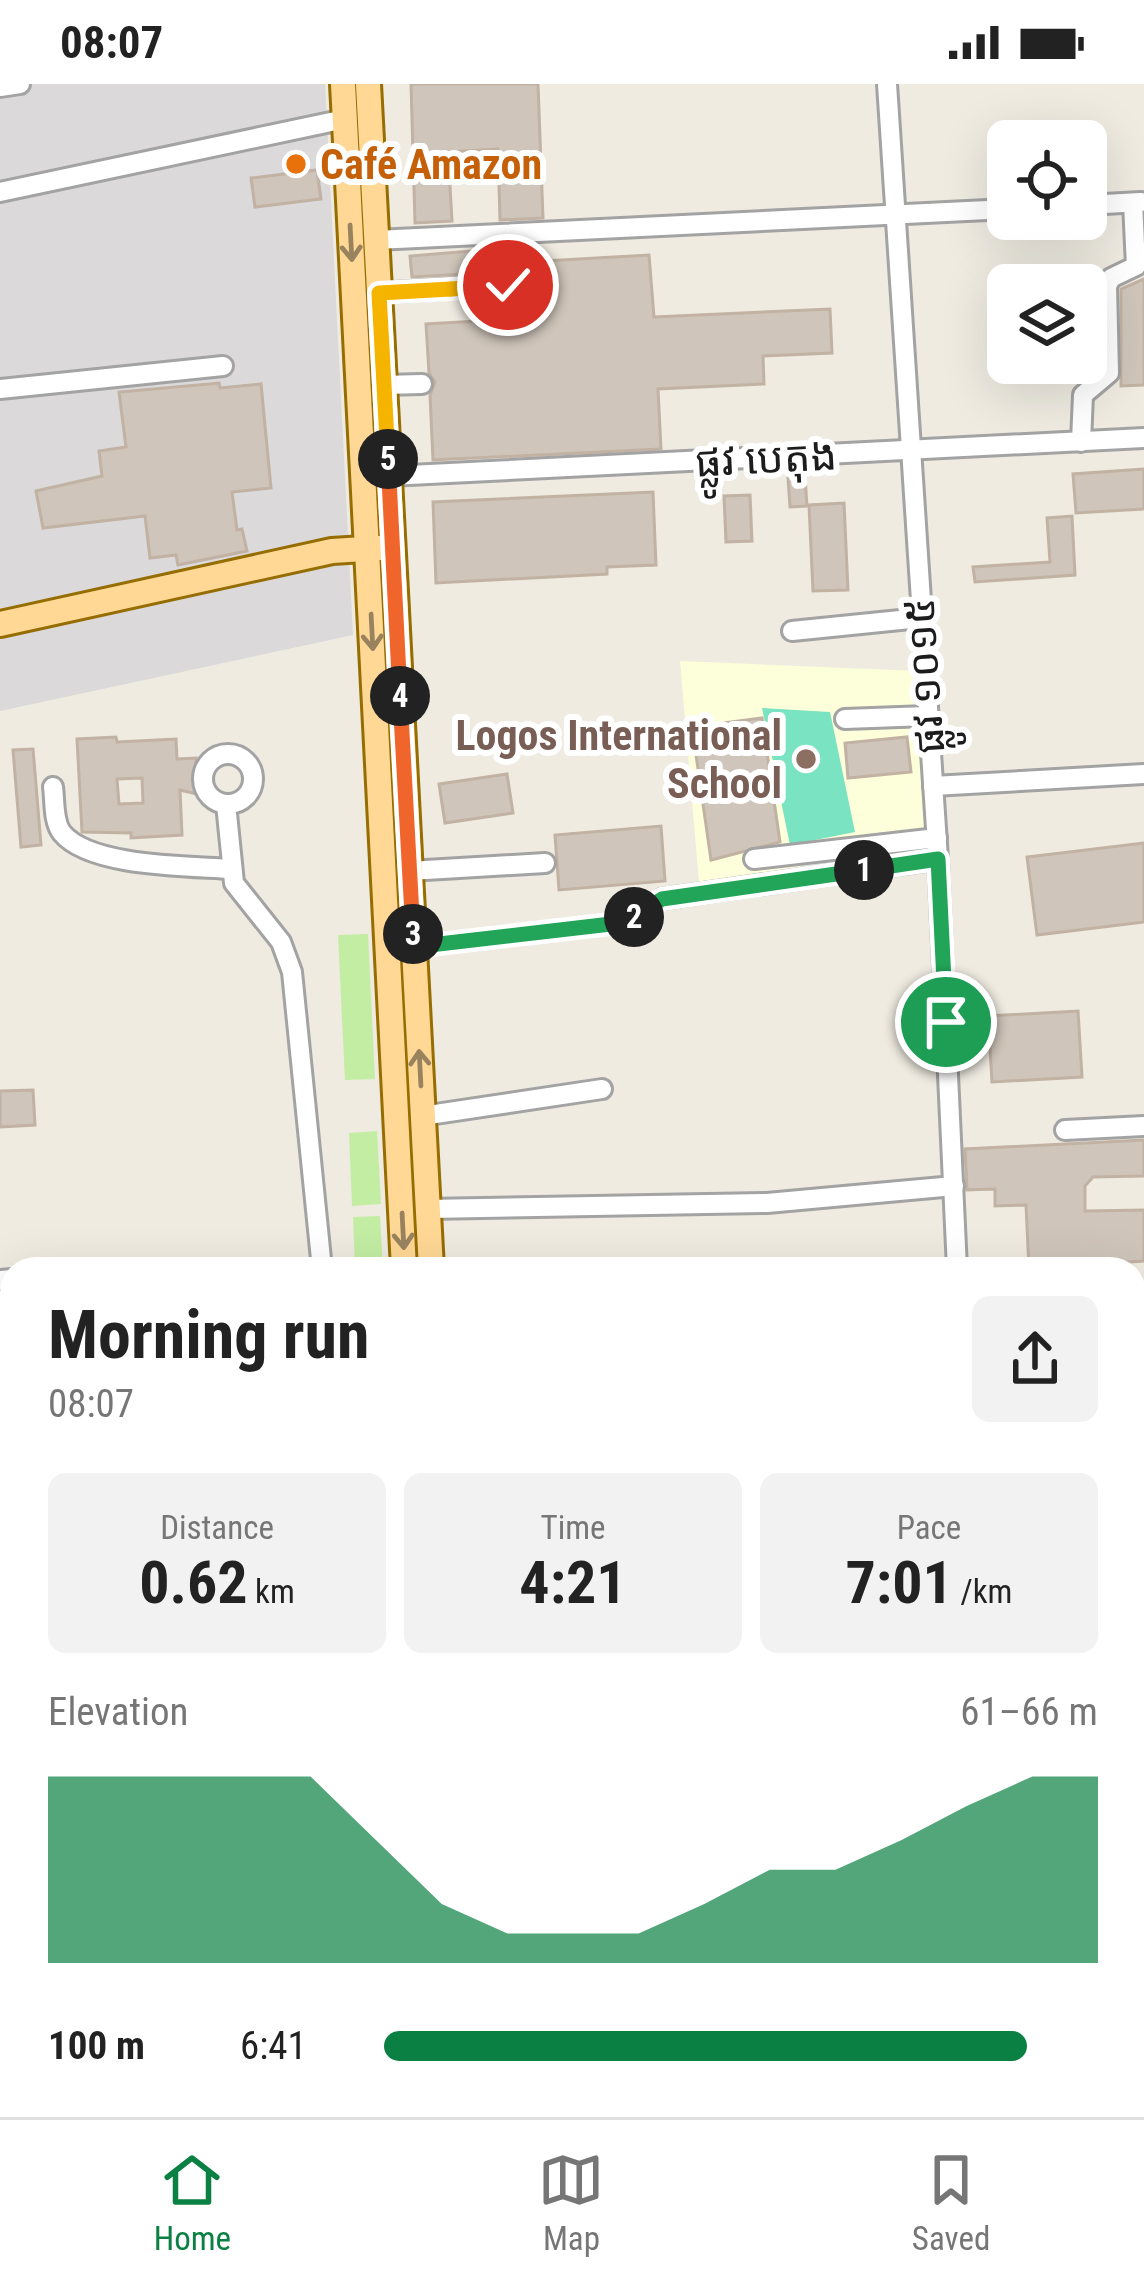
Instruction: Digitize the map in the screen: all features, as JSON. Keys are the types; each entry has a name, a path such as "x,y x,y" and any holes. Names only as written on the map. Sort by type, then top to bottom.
{"main road":[{"path":"343,84 409,871 430,1257"},
{"path":"368,84 388,476 380,548 404,1257"},
{"path":"0,624 332,551 380,548"}],"street":[{"path":"0,87 20,84"},
{"name":"ផ្លូវ ១០១៥","path":"887,84 937,849 957,1257"},
{"path":"0,192 345,119"},
{"path":"1081,442 1082,395 1109,373 1107,286 1111,278 1136,266 1138,202 1107,204"},
{"path":"376,240 987,210"},
{"path":"379,293 508,285"},
{"path":"0,388 224,366"},
{"path":"384,386 422,384"},
{"name":"ផ្លូវ បេតុង","path":"388,476 1144,438"},
{"path":"792,631 920,618"},
{"path":"845,719 927,716"},
{"path":"933,786 1144,774"},
{"path":"53,787 57,826 66,838 120,858 230,869"},
{"path":"226,804 234,884 281,942 292,972 321,1257"},
{"path":"754,860 937,849"},
{"path":"662,899 937,849"},
{"path":"409,871 545,862"},
{"path":"422,1116 602,1089"},
{"path":"1065,1130 1144,1126"},
{"path":"427,1209 767,1203 954,1186"}],"path":[{"path":"413,947 628,922 662,899"}],"shaded area":[{"path":"0,84 325,84 353,635 0,711"},
{"name":"Logos International School","path":"680,661 918,671 930,846 699,882"}],"green space":[{"path":"762,708 830,712 855,832 790,845"},
{"path":"368,934 375,1079 345,1080 338,935"},
{"path":"377,1131 381,1204 352,1206 349,1133"},
{"path":"380,1216 382,1257 355,1257 353,1217"}],"building":[{"path":"411,84 538,84 543,218 500,220 498,149 448,152 452,221 415,223"},
{"path":"317,170 321,199 255,207 251,178"},
{"path":"482,250 483,273 412,277 410,256"},
{"path":"649,255 654,317 830,309 832,353 763,356 764,384 658,389 661,449 433,460 430,395 435,382 429,373 426,324 513,319 512,297 520,283 510,263"},
{"path":"1144,279 1144,385 1121,386 1121,289"},
{"path":"219,383 220,388 261,384 271,488 232,492 237,530 242,529 247,551 178,565 176,555 150,558 145,516 43,528 36,491 102,476 99,451 126,447 119,392"},
{"path":"1144,469 1144,509 1076,513 1073,474"},
{"path":"805,477 807,506 790,507 788,478"},
{"path":"653,492 656,565 607,567 607,574 436,583 433,502"},
{"path":"750,495 752,541 726,542 724,496"},
{"path":"844,503 848,590 813,591 809,505"},
{"path":"1072,516 1075,575 975,582 973,567 1050,562 1047,518"},
{"path":"762,718 780,842 711,860 692,727"},
{"path":"907,737 911,772 848,778 845,743"},
{"path":"77,739 176,739 177,759 196,758 197,794 180,790 182,835 131,838 131,833 82,832","holes":["142,778 143,803 119,804 117,779"]},
{"path":"33,749 41,845 21,847 13,750"},
{"path":"507,774 513,813 445,823 439,784"},
{"path":"661,826 665,881 559,890 555,835"},
{"path":"1144,843 1144,922 1037,935 1027,857"},
{"path":"1078,1011 1082,1077 992,1082 988,1016"},
{"path":"33,1090 35,1125 0,1127 0,1091"},
{"path":"1144,1140 1144,1176 1093,1177 1085,1186 1085,1211 1144,1210 1144,1257 1028,1257 1026,1205 995,1206 995,1189 967,1190 965,1149"}],"place":[{"name":"Café Amazon","path":"296,164"},
{"name":"Logos International School","path":"806,759"}],"route":[{"path":"508,285 379,293 413,947 628,922 662,899 938,859 946,1022"}]}
